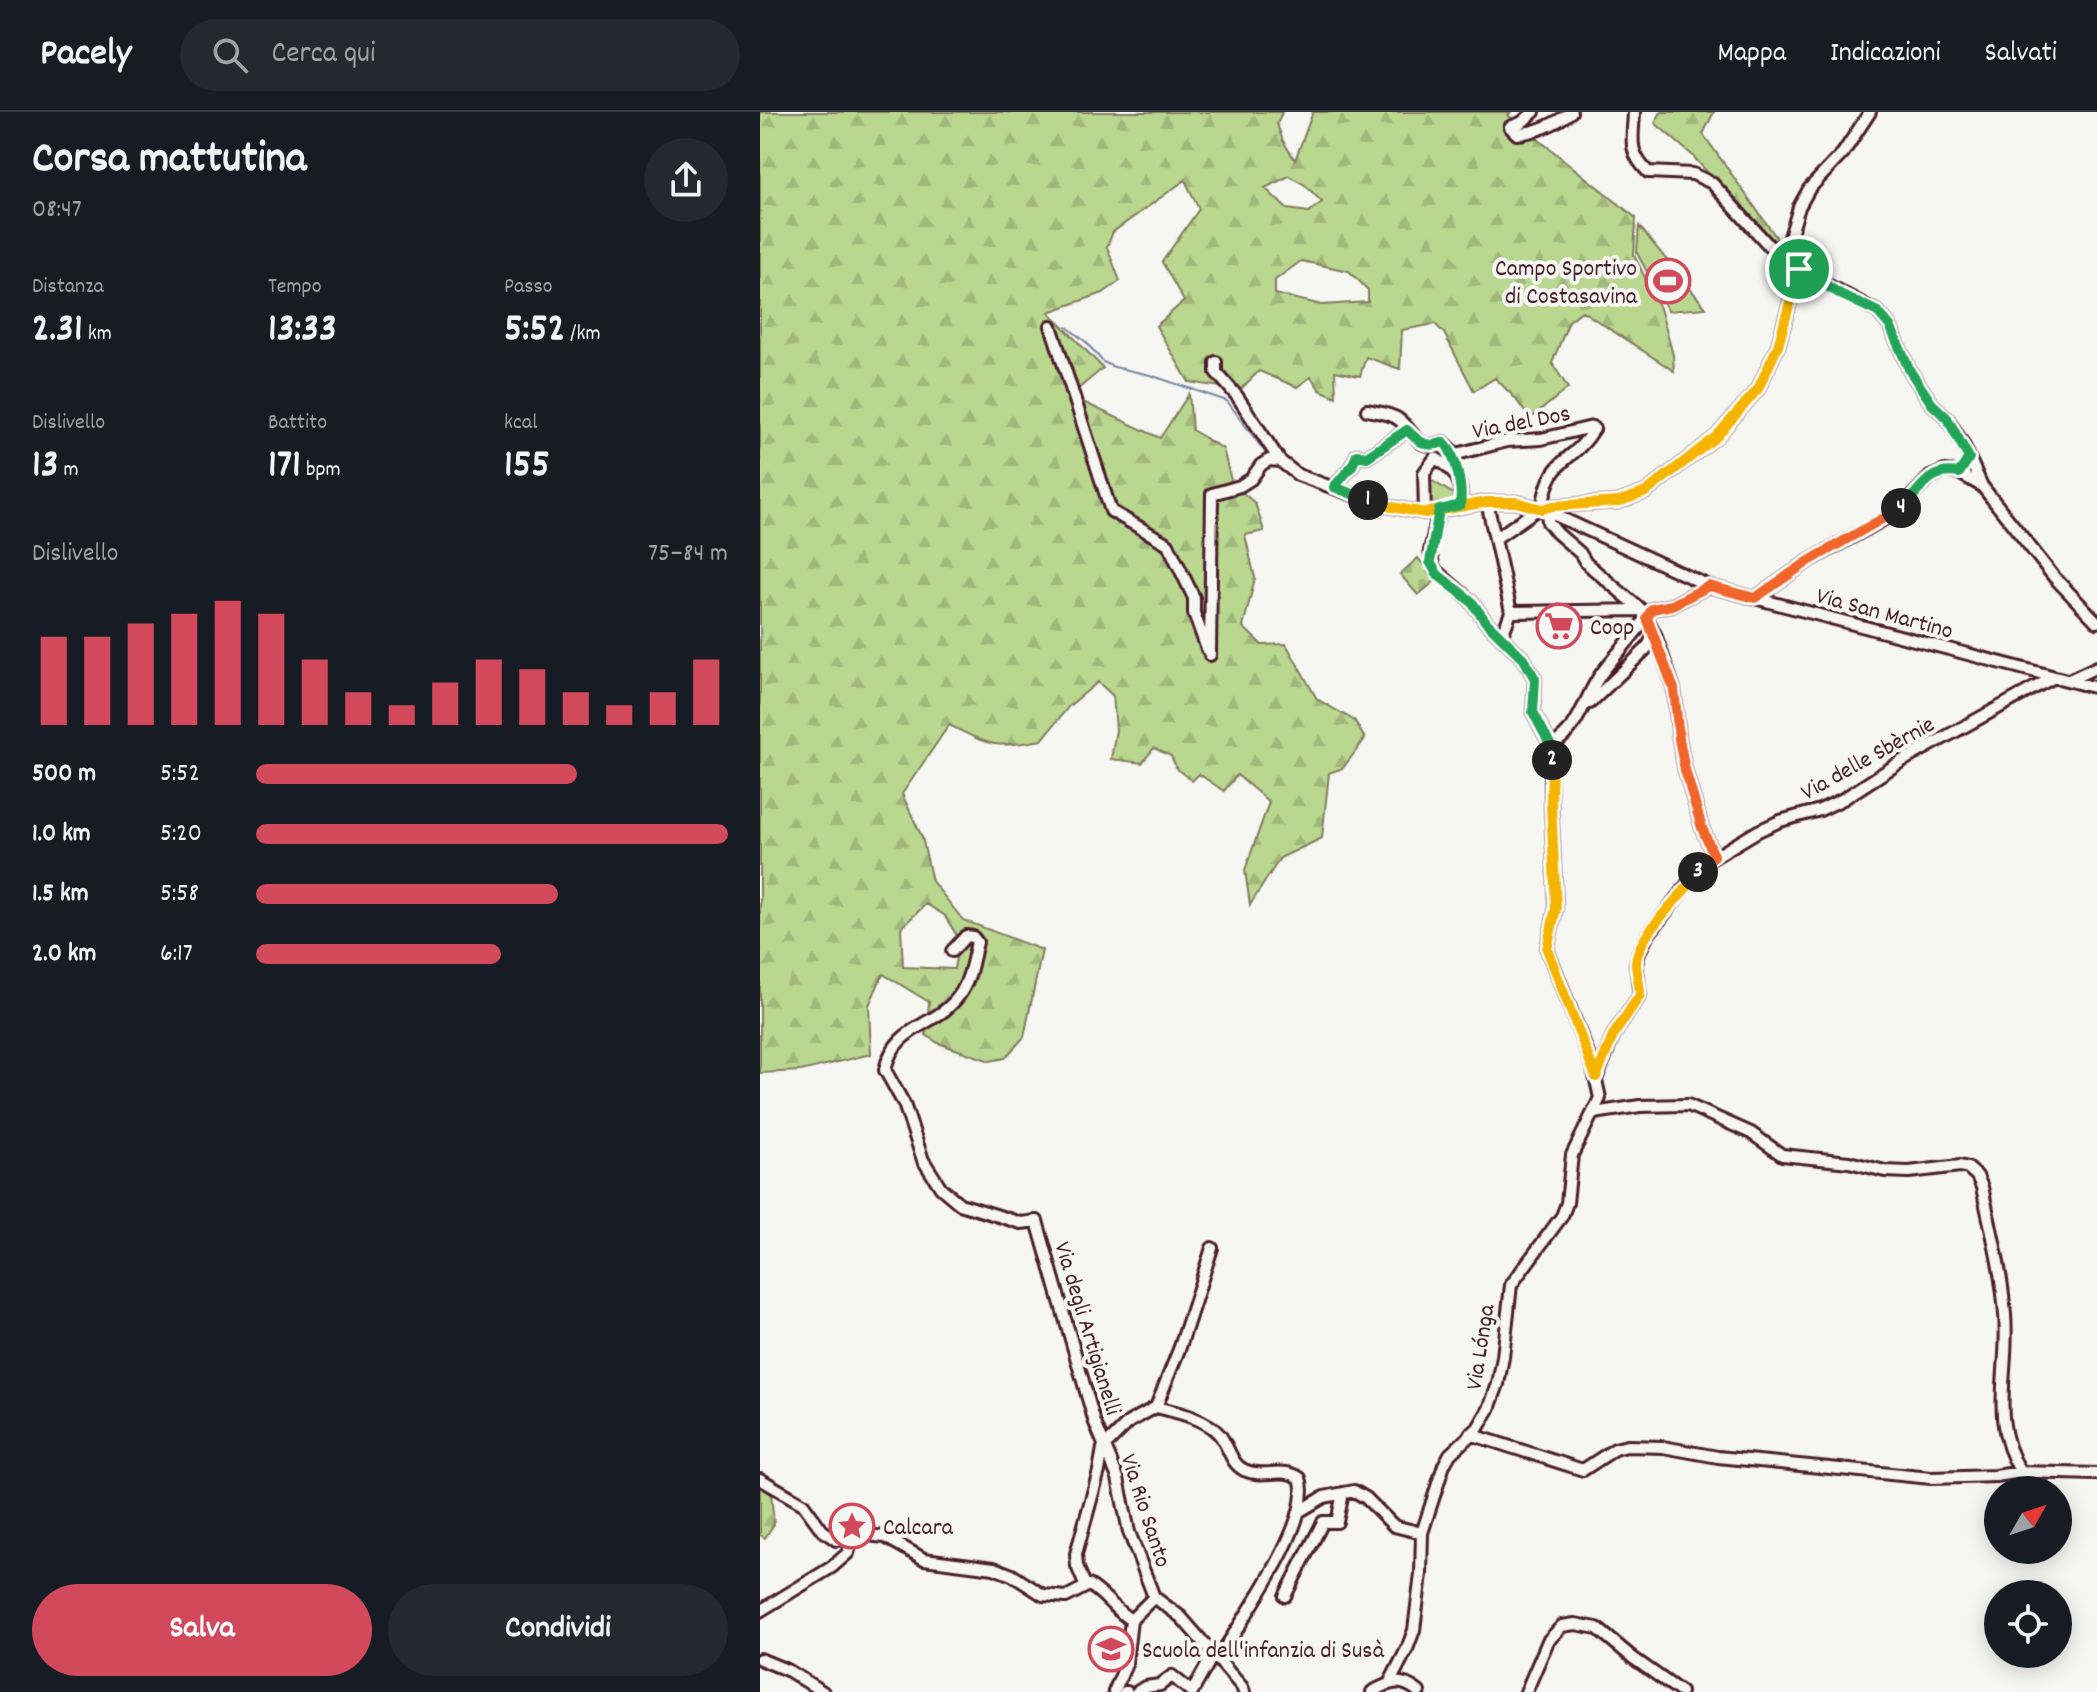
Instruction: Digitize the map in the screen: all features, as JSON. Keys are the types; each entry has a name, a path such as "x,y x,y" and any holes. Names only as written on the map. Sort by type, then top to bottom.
{"street":[{"path":"1534,112 1521,123 1510,127 1517,134 1534,132 1557,123 1571,112"},
{"path":"1634,112 1632,146 1636,160 1648,172 1693,174 1712,183 1783,261 1878,312 1890,326 1910,371 1932,404 1947,418 1982,486 2054,577 2097,622"},
{"path":"1783,261 1799,207 1809,189 1843,153 1870,112"},
{"path":"1496,538 1543,509 1618,502 1646,492 1717,436 1758,389 1778,346 1799,269"},
{"path":"1051,326 1111,511 1168,544 1194,598 1194,613 1210,655 1212,494 1240,486 1269,460 1280,461"},
{"path":"1216,362 1216,372 1237,396 1280,461 1298,475 1381,505 1425,513 1424,473 1435,458 1456,473"},
{"path":"1367,410 1397,418 1426,445 1435,446 1444,442 1453,455 1462,493 1460,505"},
{"name":"Via del Dos","path":"1453,455 1507,441 1541,439 1592,427 1594,429 1588,438 1552,471 1543,509"},
{"path":"1334,487 1357,455 1367,457 1407,430"},
{"path":"1959,473 1969,458"},
{"path":"1755,598 1809,561 1897,512 1930,477 1945,471 1959,473 1982,486"},
{"path":"1487,502 1511,612 1502,636"},
{"name":"Via San Martino","path":"1425,513 1487,502 1516,502 1543,509 1709,586 2097,688"},
{"path":"1543,509 1548,522 1586,563 1645,614 1655,634 1674,689 1685,770 1702,828 1714,856"},
{"path":"1439,510 1430,562 1438,575 1471,601 1486,622 1524,659 1535,679 1533,712 1551,746 1556,908 1547,949 1596,1077"},
{"path":"1551,746 1570,731 1599,677 1645,614 1652,609 1672,605 1709,586"},
{"path":"1511,612 1633,609 1645,614"},
{"path":"1583,711 1616,675 1646,649 1655,634"},
{"path":"2069,680 2097,667"},
{"name":"Via delle Sbèrnie","path":"1596,1077 1614,1034 1640,995 1636,964 1643,944 1703,864 1758,831 1843,799 1902,761 2054,677"},
{"name":"Via degli Artigianelli","path":"952,951 966,936 973,937 977,942 962,990 941,1013 896,1042 885,1070 904,1104 923,1160 941,1188 960,1204 1021,1223 1037,1221 1095,1423 1105,1446"},
{"name":"Via Lónga","path":"1390,1682 1414,1630 1422,1533 1444,1465 1450,1454 1478,1428 1489,1409 1498,1384 1511,1285 1562,1216 1567,1203 1572,1155 1600,1098 1596,1077"},
{"path":"1594,1113 1640,1106 1688,1105 1751,1133 1782,1155 1849,1162 1897,1172 1960,1166 1968,1168 1977,1176 1982,1187 2000,1266 2006,1318 2001,1425 2010,1455 2021,1472"},
{"path":"1131,1620 1117,1612 1097,1590 1085,1585 1076,1554 1099,1471 1101,1452 1129,1422 1156,1407 1180,1347 1212,1248"},
{"path":"1137,1692 1145,1687 1160,1685 1172,1676 1192,1692 1285,1548 1300,1511 1302,1485 1295,1474 1255,1473 1242,1469 1232,1459 1220,1435 1210,1427 1156,1407"},
{"path":"1470,1434 1583,1470 1615,1449 1627,1446 1663,1447 1718,1457 1931,1478 2021,1472 2097,1474"},
{"name":"Via Rio Santo","path":"1105,1446 1118,1478 1129,1532 1154,1597 1181,1617 1244,1692"},
{"path":"760,1479 803,1504 830,1538 836,1540 867,1535 885,1537 924,1559 994,1568 1012,1575 1043,1595 1066,1597 1085,1585"},
{"path":"1300,1511 1324,1497 1354,1491 1366,1498 1394,1526 1422,1533"},
{"path":"1285,1596 1323,1522 1337,1522 1343,1493"},
{"path":"760,1611 832,1567 848,1553 852,1539"},
{"path":"1122,1691 1131,1620 1154,1597"},
{"path":"1526,1692 1548,1641 1562,1626 1575,1624 1597,1628 1681,1692"},
{"path":"760,1659 789,1671 823,1692"},
{"path":"1372,1692 1390,1682 1399,1681 1419,1692"}],"green space":[{"path":"760,112 1282,112 1277,124 1295,160 1313,112 1511,112 1508,115 1636,218 1634,255 1660,308 1673,355 1674,371 1582,311 1569,321 1552,363 1568,388 1530,419 1495,378 1474,391 1444,333 1435,324 1402,330 1400,369 1366,357 1360,376 1335,371 1336,397 1320,390 1311,377 1297,387 1259,371 1240,390 1189,382 1156,326 1184,301 1162,262 1199,209 1185,180 1113,232 1107,247 1120,281 1103,293 1049,312 1103,368 1070,396 1160,438 1189,394 1192,430 1223,449 1232,484 1255,503 1264,531 1245,535 1255,578 1243,627 1262,645 1286,644 1317,699 1355,721 1365,739 1343,768 1329,773 1322,838 1280,858 1250,905 1245,870 1269,802 1237,775 1224,791 1199,774 1192,781 1177,769 1171,756 1154,748 1142,763 1111,759 1116,730 1113,696 1098,682 1069,706 1042,740 994,744 949,725 902,794 922,837 932,881 963,920 1042,950 1024,1037 1005,1058 990,1061 938,1043 926,1035 929,1002 883,974 869,1005 871,1054 801,1071 760,1073","holes":["1289,176 1305,185 1322,202 1309,212 1287,209 1265,188","1301,261 1349,271 1368,290 1368,302 1322,305 1275,294 1275,280","926,904 944,915 959,939 954,969 903,967 901,928"]},
{"path":"1661,112 1714,112 1703,134 1776,237 1778,251 1691,154 1655,123"},
{"name":"Campo Sportivo di Costasavina","path":"1639,226 1706,308 1668,311 1637,253"},
{"path":"1426,477 1460,498 1461,501 1426,507"},
{"path":"1418,558 1436,580 1418,595 1400,574"},
{"path":"760,1486 771,1493 774,1524 765,1538 760,1535"}],"waterway":[{"path":"1067,327 1086,342 1103,362 1227,401 1267,455"}],"place":[{"name":"Campo Sportivo di Costasavina","path":"1668,281"},
{"name":"Coop","path":"1559,626"},
{"name":"Calcara","path":"852,1526"},
{"name":"Scuola dell'infanzia di Susà","path":"1111,1649"}],"route":[{"path":"1799,269 1778,346 1758,389 1717,436 1646,492 1618,502 1542,509 1516,502 1487,502 1460,505 1425,513 1381,505 1334,487 1357,455 1367,457 1407,430 1426,445 1435,446 1444,442 1451,449 1462,493 1460,505 1439,510 1430,562 1438,575 1471,601 1486,622 1524,659 1535,679 1533,712 1551,746 1556,908 1547,949 1596,1077 1614,1034 1637,1004 1640,982 1636,964 1643,944 1703,864 1714,856 1702,828 1685,770 1674,689 1647,618 1652,609 1672,605 1709,586 1755,598 1809,561 1897,512 1930,477 1945,471 1959,473 1969,458 1947,418 1932,404 1910,371 1890,326 1878,312 1799,269"}]}
